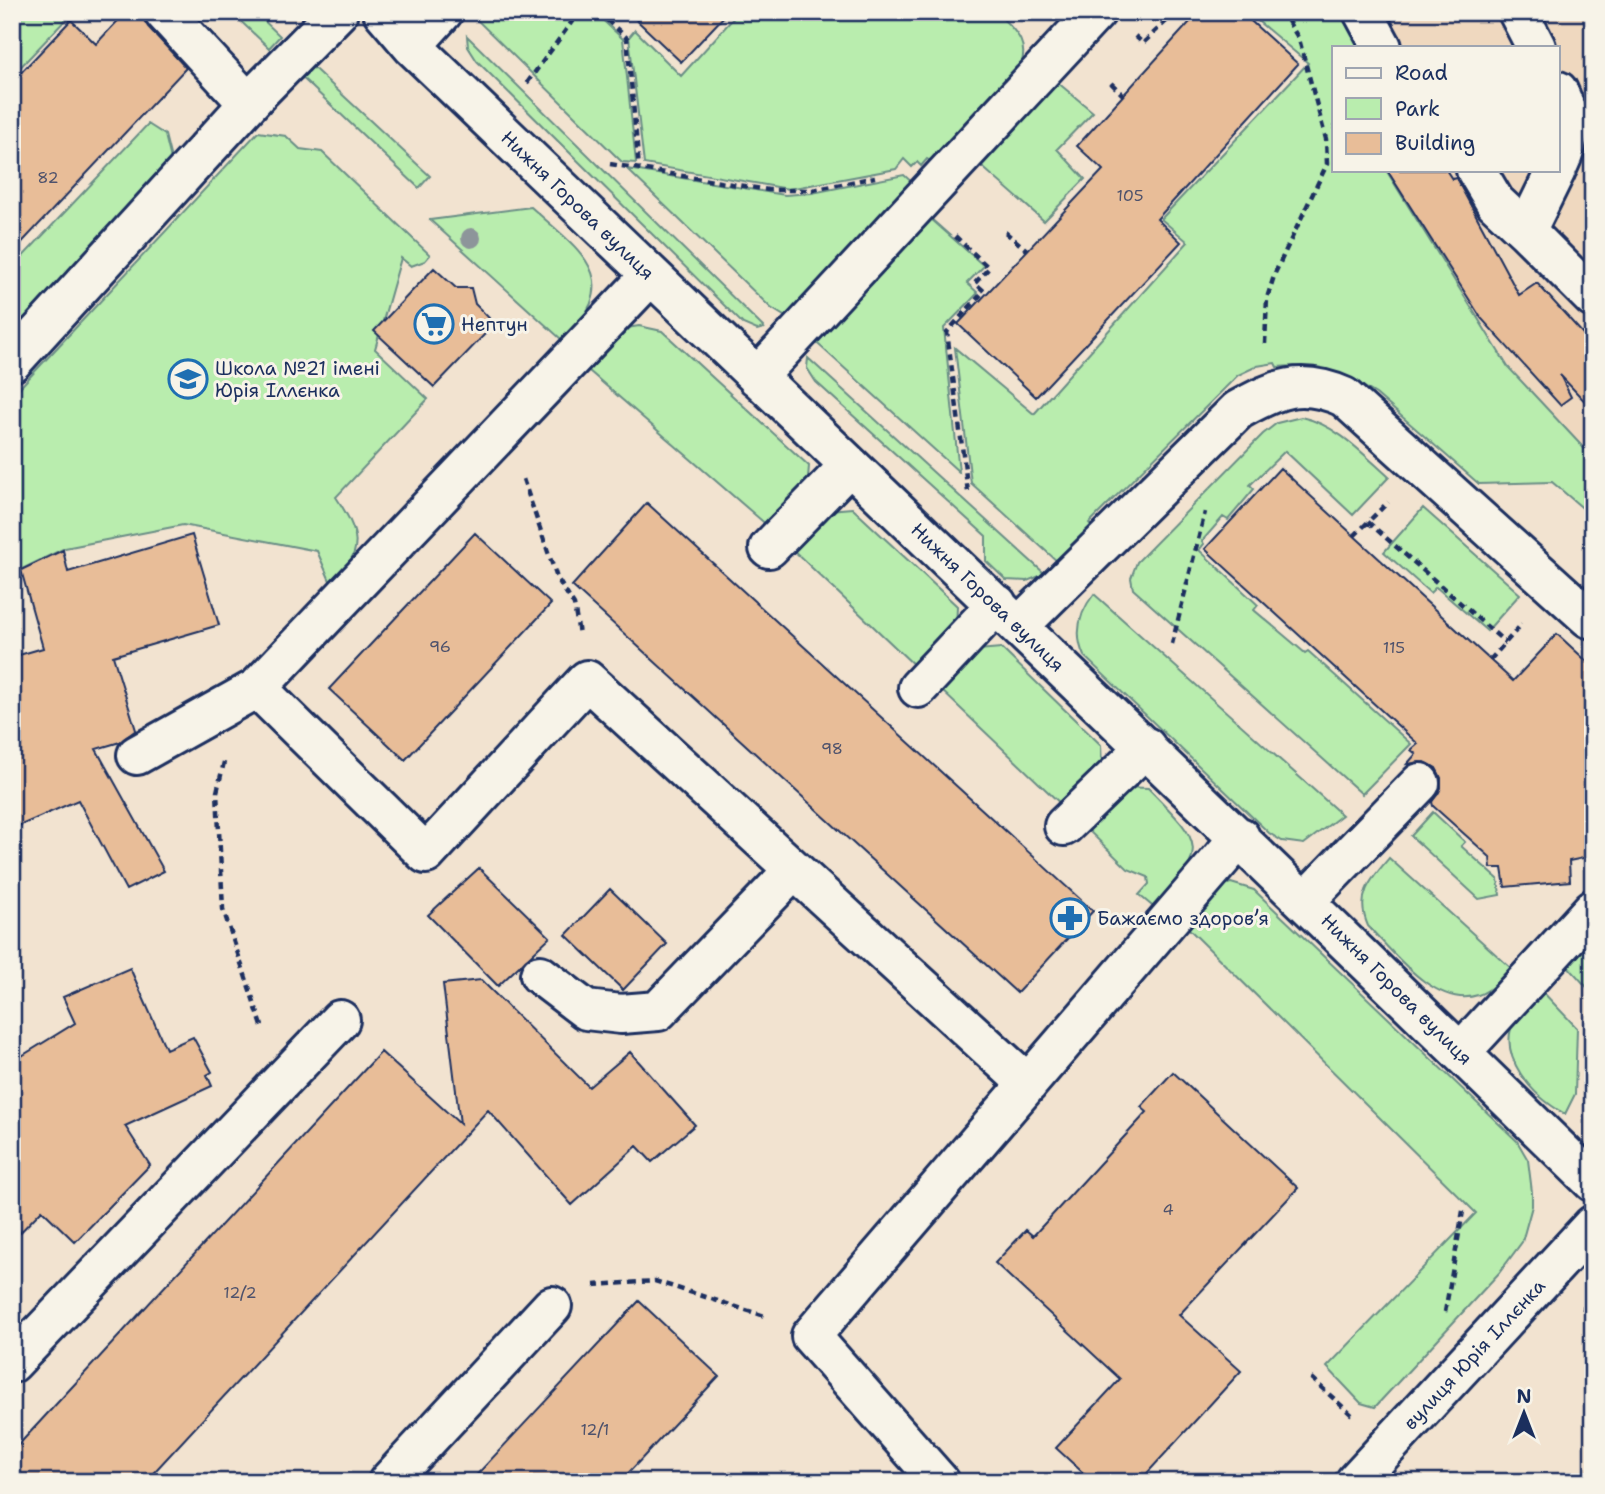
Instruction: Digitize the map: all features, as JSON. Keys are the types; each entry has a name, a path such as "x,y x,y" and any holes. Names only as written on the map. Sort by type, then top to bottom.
{"street":[{"path":"164,12 248,103"},
{"path":"12,362 248,103 338,12"},
{"name":"Нижня Горова вулиця","path":"383,12 412,46 1306,900 1593,1182"},
{"path":"412,46 443,12"},
{"path":"757,377 1096,12"},
{"path":"1363,12 1381,46"},
{"path":"1518,12 1535,46"},
{"path":"1560,96 1570,119 1571,132 1560,160"},
{"path":"1477,172 1495,202 1593,298"},
{"path":"1526,231 1555,172"},
{"path":"137,755 257,688 650,276"},
{"path":"918,688 1008,615 1238,410 1261,397 1297,385 1321,387 1344,397 1589,618"},
{"path":"769,548 849,466"},
{"path":"257,688 426,853 587,680 1028,1084"},
{"path":"1063,826 1146,747"},
{"path":"1306,900 1420,783"},
{"path":"929,1478 811,1336 1240,837"},
{"path":"540,975 586,1010 621,1014 658,1011 794,870"},
{"path":"1461,1052 1593,909"},
{"path":"12,1363 340,1020"},
{"name":"вулиця Юрія Іллєнка","path":"1355,1482 1593,1225"},
{"path":"388,1482 552,1306"}],"path":[{"path":"527,83 579,12"},
{"path":"598,12 627,38 639,168"},
{"path":"1279,12 1299,39 1322,120 1327,164 1275,273 1267,298 1265,348 1282,368 1287,388"},
{"path":"1111,83 1123,95"},
{"path":"610,164 768,190 813,190 879,177"},
{"path":"949,231 989,268 975,283 984,291 947,332 968,492"},
{"path":"1005,232 1027,250"},
{"path":"505,426 557,578 573,605 587,680"},
{"path":"1354,537 1394,495"},
{"path":"1172,644 1195,560 1205,500"},
{"path":"1368,522 1506,643"},
{"path":"1490,660 1530,614"},
{"path":"257,688 230,738 223,765 217,792 219,846 223,909 281,1081"},
{"path":"1450,1379 1444,1317 1450,1272 1464,1212"},
{"path":"552,1306 596,1284 655,1280 762,1314 811,1336"}],"shaded area":[{"path":"1343,12 1593,12 1593,460 1509,367 1387,172 1560,172 1560,46 1366,46 1354,23"}],"green space":[{"path":"12,12 73,12 12,76"},
{"path":"231,12 255,12 280,36 269,48"},
{"path":"594,12 623,39 636,163 622,162 470,13"},
{"path":"739,12 1010,12 1004,20 1020,40 1023,58 1021,65 934,163 927,159 921,166 917,162 912,167 904,159 896,169 789,189 644,164 629,37 635,30 681,76"},
{"path":"1247,12 1343,12 1354,23 1366,46 1332,46 1332,172 1387,172 1508,367 1593,458 1593,517 1552,482 1479,484 1376,394 1329,372 1304,367 1277,367 1275,363 1257,366 1238,375 1089,523 1094,529 1059,563 971,483 955,348 1034,414 1188,242 1161,219 1308,63"},
{"path":"467,36 764,328 757,330 743,324 477,61 468,47"},
{"path":"305,60 430,176 419,188 294,70"},
{"path":"1057,82 1093,112 1057,149 1085,179 1044,221 979,164"},
{"path":"148,124 165,135 172,163 12,331 12,268"},
{"name":"Школа №21 імені Юрія Іллєнка","path":"258,132 286,136 300,149 322,152 430,255 425,261 411,266 401,258 375,349 428,399 336,497 354,532 356,542 350,561 331,583 317,551 183,525 65,548 12,574 12,396"},
{"path":"627,169 785,195 812,193 904,175 915,185 789,319 771,308"},
{"path":"531,207 580,252 590,267 594,283 592,300 582,319 562,340 430,220"},
{"path":"930,218 984,266 967,283 978,293 944,328 959,472 809,336"},
{"path":"639,326 662,331 809,466 807,490 769,527 581,364 627,328"},
{"path":"808,358 1045,574 1027,581 1006,580 986,561 986,536 816,382 807,368"},
{"path":"1301,417 1338,433 1389,477 1353,515 1285,451 1250,485 1254,489 1228,520 1223,517 1202,541 1204,544 1199,550 1258,605 1254,610 1305,653 1308,651 1411,744 1362,794 1133,589 1131,578 1137,562 1263,434 1277,423"},
{"path":"852,508 957,606 956,630 917,668 790,547 829,510"},
{"path":"1423,508 1520,594 1487,631 1436,587 1430,593 1384,552"},
{"path":"1094,594 1342,815 1304,844 1282,841 1269,833 1084,656 1079,640 1080,624"},
{"path":"1001,648 1101,745 1102,766 1064,807 940,689 978,650"},
{"path":"1123,787 1148,788 1180,822 1193,846 1192,858 1185,872 1157,910 1139,895 1149,884 1148,877 1128,869 1085,827"},
{"path":"1433,812 1465,842 1461,846 1498,879 1500,895 1479,899 1411,836"},
{"path":"1389,858 1511,968 1492,987 1478,995 1462,997 1447,994 1417,976 1368,926 1363,906 1366,889"},
{"path":"1231,883 1254,890 1517,1141 1528,1160 1532,1206 1522,1242 1499,1273 1375,1407 1361,1403 1327,1367 1476,1213 1181,921 1217,887"},
{"path":"1593,932 1593,994 1565,963"},
{"path":"1540,989 1577,1028 1575,1094 1565,1114 1530,1086 1514,1061 1510,1047 1510,1033 1515,1018"}],"building":[{"path":"126,12 139,12 148,27 186,68 12,253 12,82 71,20 96,44"},
{"path":"628,12 728,12 681,62"},
{"path":"1199,12 1241,12 1298,64 1157,219 1181,242 1036,397 958,324 1103,170 1077,146"},
{"path":"1388,172 1447,172 1452,179 1456,178 1519,295 1537,283 1593,345 1593,410 1560,375 1571,397 1560,405 1481,318"},
{"name":"Нептун","path":"434,268 456,288 471,288 475,304 489,318 485,334 434,387 374,331"},
{"path":"1280,468 1513,681 1557,634 1593,667 1593,856 1569,861 1570,881 1505,887 1502,868 1491,868 1490,857 1433,806 1432,802 1441,788 1441,778 1436,768 1425,762 1407,764 1416,754 1411,750 1418,744 1205,549"},
{"path":"647,503 1093,911 1017,993 572,586"},
{"path":"475,533 551,604 405,760 329,689"},
{"path":"192,535 219,625 113,656 136,730 120,742 96,749 164,871 126,890 78,800 12,829 12,657 43,648 21,570 63,550 68,572"},
{"path":"479,868 550,937 498,986 428,915"},
{"path":"610,889 667,944 623,990 566,935"},
{"path":"130,968 166,1049 193,1037 212,1072 207,1075 212,1086 125,1126 150,1165 75,1242 42,1210 12,1241 12,1062 75,1023 63,997"},
{"path":"481,980 589,1087 630,1052 695,1125 652,1162 637,1146 572,1205 488,1110 145,1482 12,1482 12,1452 381,1052 460,1124 443,984"},
{"path":"1173,1072 1298,1188 1179,1315 1241,1371 1139,1482 1093,1482 1056,1448 1120,1379 995,1263 1026,1230 1033,1236 1147,1112 1141,1107"},
{"path":"639,1301 719,1376 620,1482 470,1482"}],"place":[{"name":"Нептун","path":"434,324"},
{"name":"Школа №21 імені Юрія Іллєнка","path":"188,379"},
{"name":"Бажаємо здоровʼя","path":"1070,918"}]}
